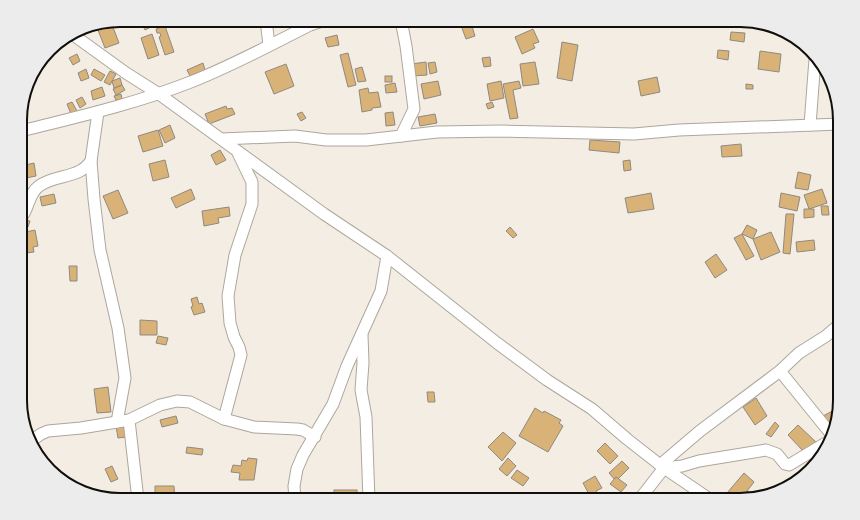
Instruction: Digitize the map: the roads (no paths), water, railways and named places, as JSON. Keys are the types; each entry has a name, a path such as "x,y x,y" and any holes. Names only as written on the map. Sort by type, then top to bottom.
{"street":[{"path":"267,27 269,45"},
{"path":"27,130 98,112 159,94 189,83 215,72 306,27"},
{"path":"401,136 414,109 402,27"},
{"path":"77,38 126,73 159,94 324,214 387,256 497,343 547,380 592,409 626,439 662,467 701,493"},
{"path":"810,125 815,64"},
{"path":"98,112 91,161 100,250 118,328 125,378 117,422"},
{"path":"222,139 295,136 326,140 366,140 437,132 502,131 634,134 679,130 833,124"},
{"path":"224,419 241,355 230,323 228,296 236,255 252,204 252,182 237,151"},
{"path":"27,209 33,191 39,186 51,180 79,171 91,161"},
{"path":"294,493 294,486 297,469 303,455 333,404 347,366 381,291 387,256"},
{"path":"644,493 662,467 700,431 780,371 799,353 833,330"},
{"path":"362,333 363,363 361,390 366,417 369,493"},
{"path":"780,371 828,430"},
{"path":"35,438 48,431 81,428 129,420 160,405 177,401 190,402 224,419 254,427 303,430 314,437"},
{"path":"129,420 137,493"},
{"path":"662,467 682,466 699,461 766,450 777,454 785,464 790,465 821,446"}]}
